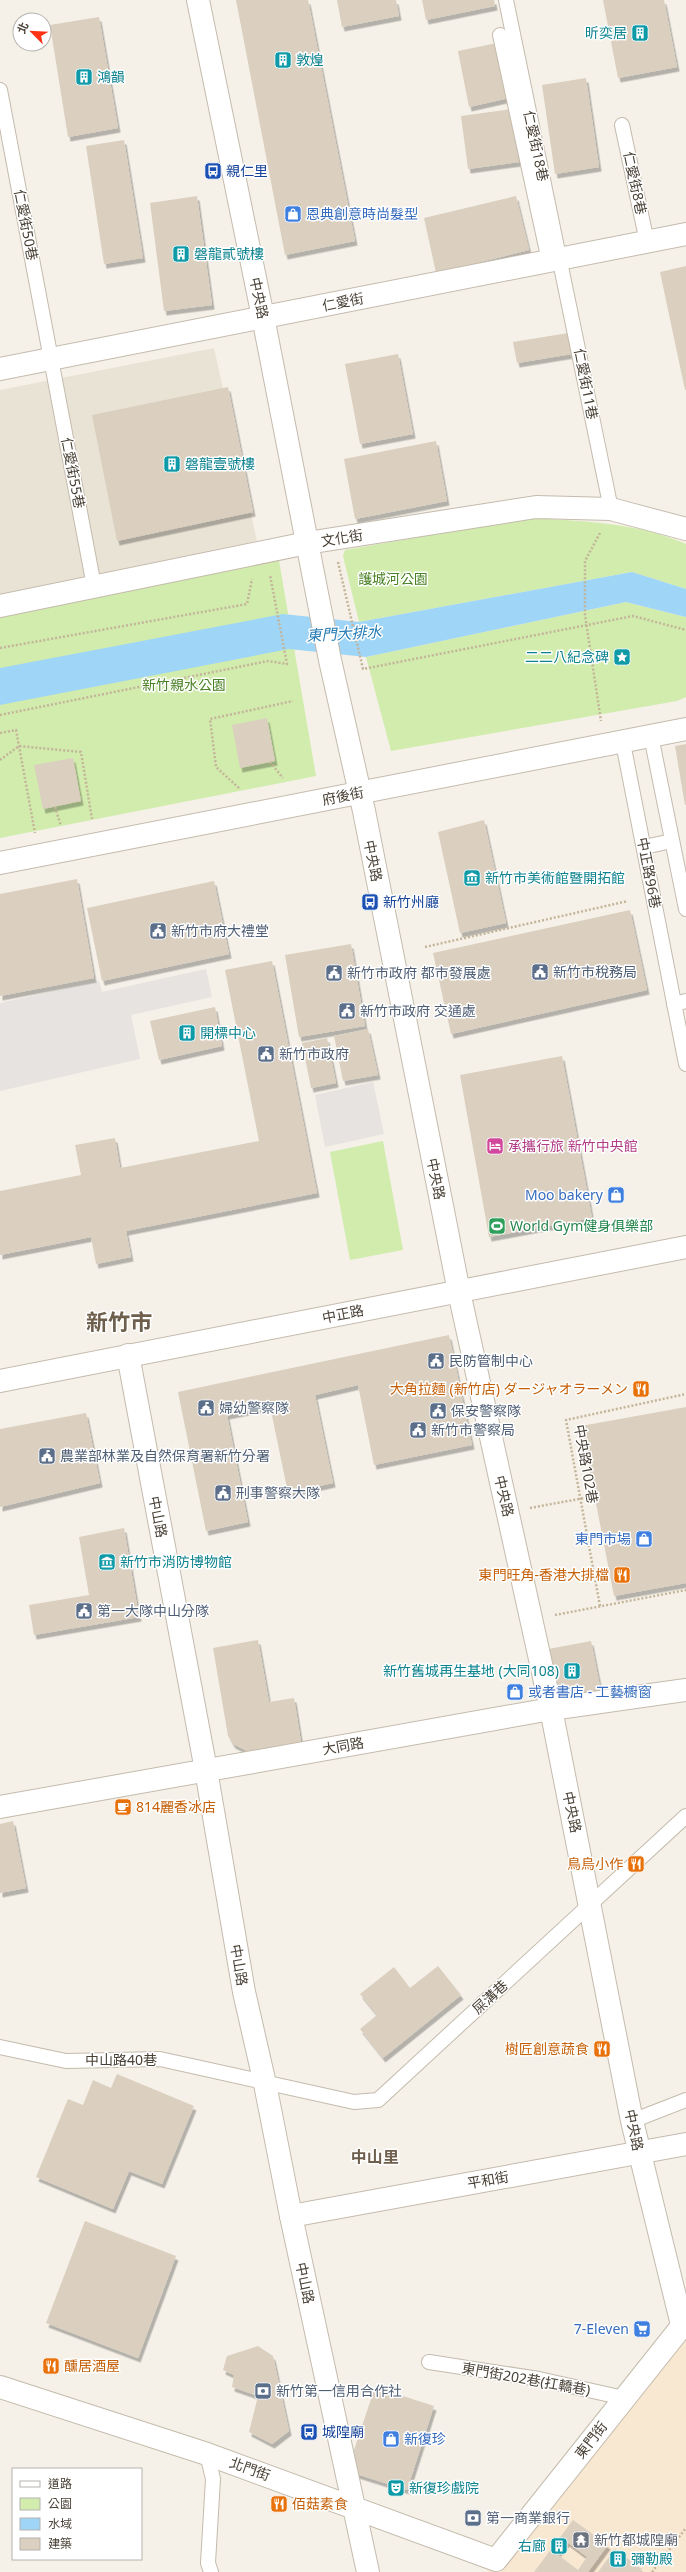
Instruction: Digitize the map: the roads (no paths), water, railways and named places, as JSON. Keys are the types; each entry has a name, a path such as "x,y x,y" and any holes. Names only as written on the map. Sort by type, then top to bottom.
{"street":[{"name":"中央路","path":"198,0 263,317 317,598 360,793 459,1292 551,1709 591,1905 632,2121 639,2153 685,2325"},
{"name":"仁愛街","path":"0,369 686,234"},
{"name":"文化街","path":"0,606 307,543 536,507 611,509 686,529"},
{"name":"府後街","path":"0,863 623,743 686,729"},
{"name":"中正路","path":"0,1381 686,1247"},
{"name":"中山路","path":"128,1355 206,1770 244,1992 265,2084 291,2216 368,2572"},
{"name":"大同路","path":"0,1807 551,1709 686,1690"},
{"name":"平和街","path":"291,2216 686,2144"},
{"name":"東門街","path":"496,2560 624,2398 685,2325"},
{"name":"北門街","path":"0,2387 207,2454 354,2506 496,2560"}],"lane":[{"name":"仁愛街11巷","path":"506,0 506,34 611,509"},
{"name":"仁愛街50巷","path":"0,90 51,359"},
{"name":"仁愛街8巷","path":"622,125 647,242"},
{"name":"仁愛街55巷","path":"51,359 94,586"},
{"name":"中正路96巷","path":"652,736 686,909"},
{"name":"中正路96巷","path":"623,743 644,847 680,1002 686,1064"},
{"path":"644,847 672,841"},
{"name":"屎溝巷","path":"265,2084 354,2102 378,2100 686,1816"},
{"name":"中山路40巷","path":"0,2048 66,2061 160,2059 265,2084"},
{"path":"632,2121 686,2100"},
{"name":"東門街202巷(扛轎巷)","path":"428,2362 538,2379 624,2398"},
{"path":"207,2454 213,2479 208,2563 211,2572"}],"water":[{"name":"東門大排水","path":"632,572 686,589 686,617 626,602 366,657 289,649 0,705 0,668 283,614 359,622"}],"place":[{"name":"昕奕居","path":"640,33"},
{"name":"敦煌","path":"283,60"},
{"name":"鴻韻","path":"84,77"},
{"name":"親仁里","path":"213,171"},
{"name":"恩典創意時尚髮型","path":"293,214"},
{"name":"磐龍貳號樓","path":"181,254"},
{"name":"磐龍壹號樓","path":"172,464"},
{"name":"二二八紀念碑","path":"622,657"},
{"name":"新竹市美術館暨開拓館","path":"472,878"},
{"name":"新竹州廳","path":"370,902"},
{"name":"新竹市府大禮堂","path":"158,931"},
{"name":"新竹市稅務局","path":"540,972"},
{"name":"新竹市政府 都市發展處","path":"334,973"},
{"name":"新竹市政府 交通處","path":"347,1011"},
{"name":"開標中心","path":"187,1033"},
{"name":"新竹市政府","path":"266,1054"},
{"name":"承攜行旅 新竹中央館","path":"495,1146"},
{"name":"Moo bakery","path":"616,1195"},
{"name":"World Gym健身俱樂部","path":"497,1226"},
{"name":"民防管制中心","path":"436,1361"},
{"name":"大角拉麵 (新竹店) ダージャオラーメン","path":"641,1389"},
{"name":"婦幼警察隊","path":"206,1408"},
{"name":"保安警察隊","path":"438,1411"},
{"name":"新竹市警察局","path":"418,1430"},
{"name":"農業部林業及自然保育署新竹分署","path":"47,1456"},
{"name":"刑事警察大隊","path":"223,1493"},
{"name":"東門市場","path":"644,1539"},
{"name":"新竹市消防博物館","path":"107,1562"},
{"name":"東門旺角-香港大排檔","path":"622,1575"},
{"name":"第一大隊中山分隊","path":"84,1611"},
{"name":"新竹舊城再生基地 (大同108)","path":"572,1671"},
{"name":"或者書店 - 工藝櫥窗","path":"515,1692"},
{"name":"814麗香冰店","path":"123,1807"},
{"name":"鳥烏小作","path":"636,1864"},
{"name":"樹匠創意蔬食","path":"602,2049"},
{"name":"7-Eleven","path":"642,2329"},
{"name":"醺居酒屋","path":"51,2366"},
{"name":"新竹第一信用合作社","path":"263,2391"},
{"name":"城隍廟","path":"309,2432"},
{"name":"新復珍","path":"391,2439"},
{"name":"新復珍戲院","path":"396,2488"},
{"name":"佰菇素食","path":"279,2504"},
{"name":"第一商業銀行","path":"473,2518"},
{"name":"新竹都城隍廟","path":"581,2540"},
{"name":"右廊","path":"559,2546"},
{"name":"彌勒殿","path":"618,2559"}],"district":[{"name":"新竹市","path":"119,1322"},
{"name":"中山里","path":"375,2157"}],"park label":[{"name":"護城河公園","path":"393,579"},
{"name":"新竹親水公園","path":"184,685"}]}
